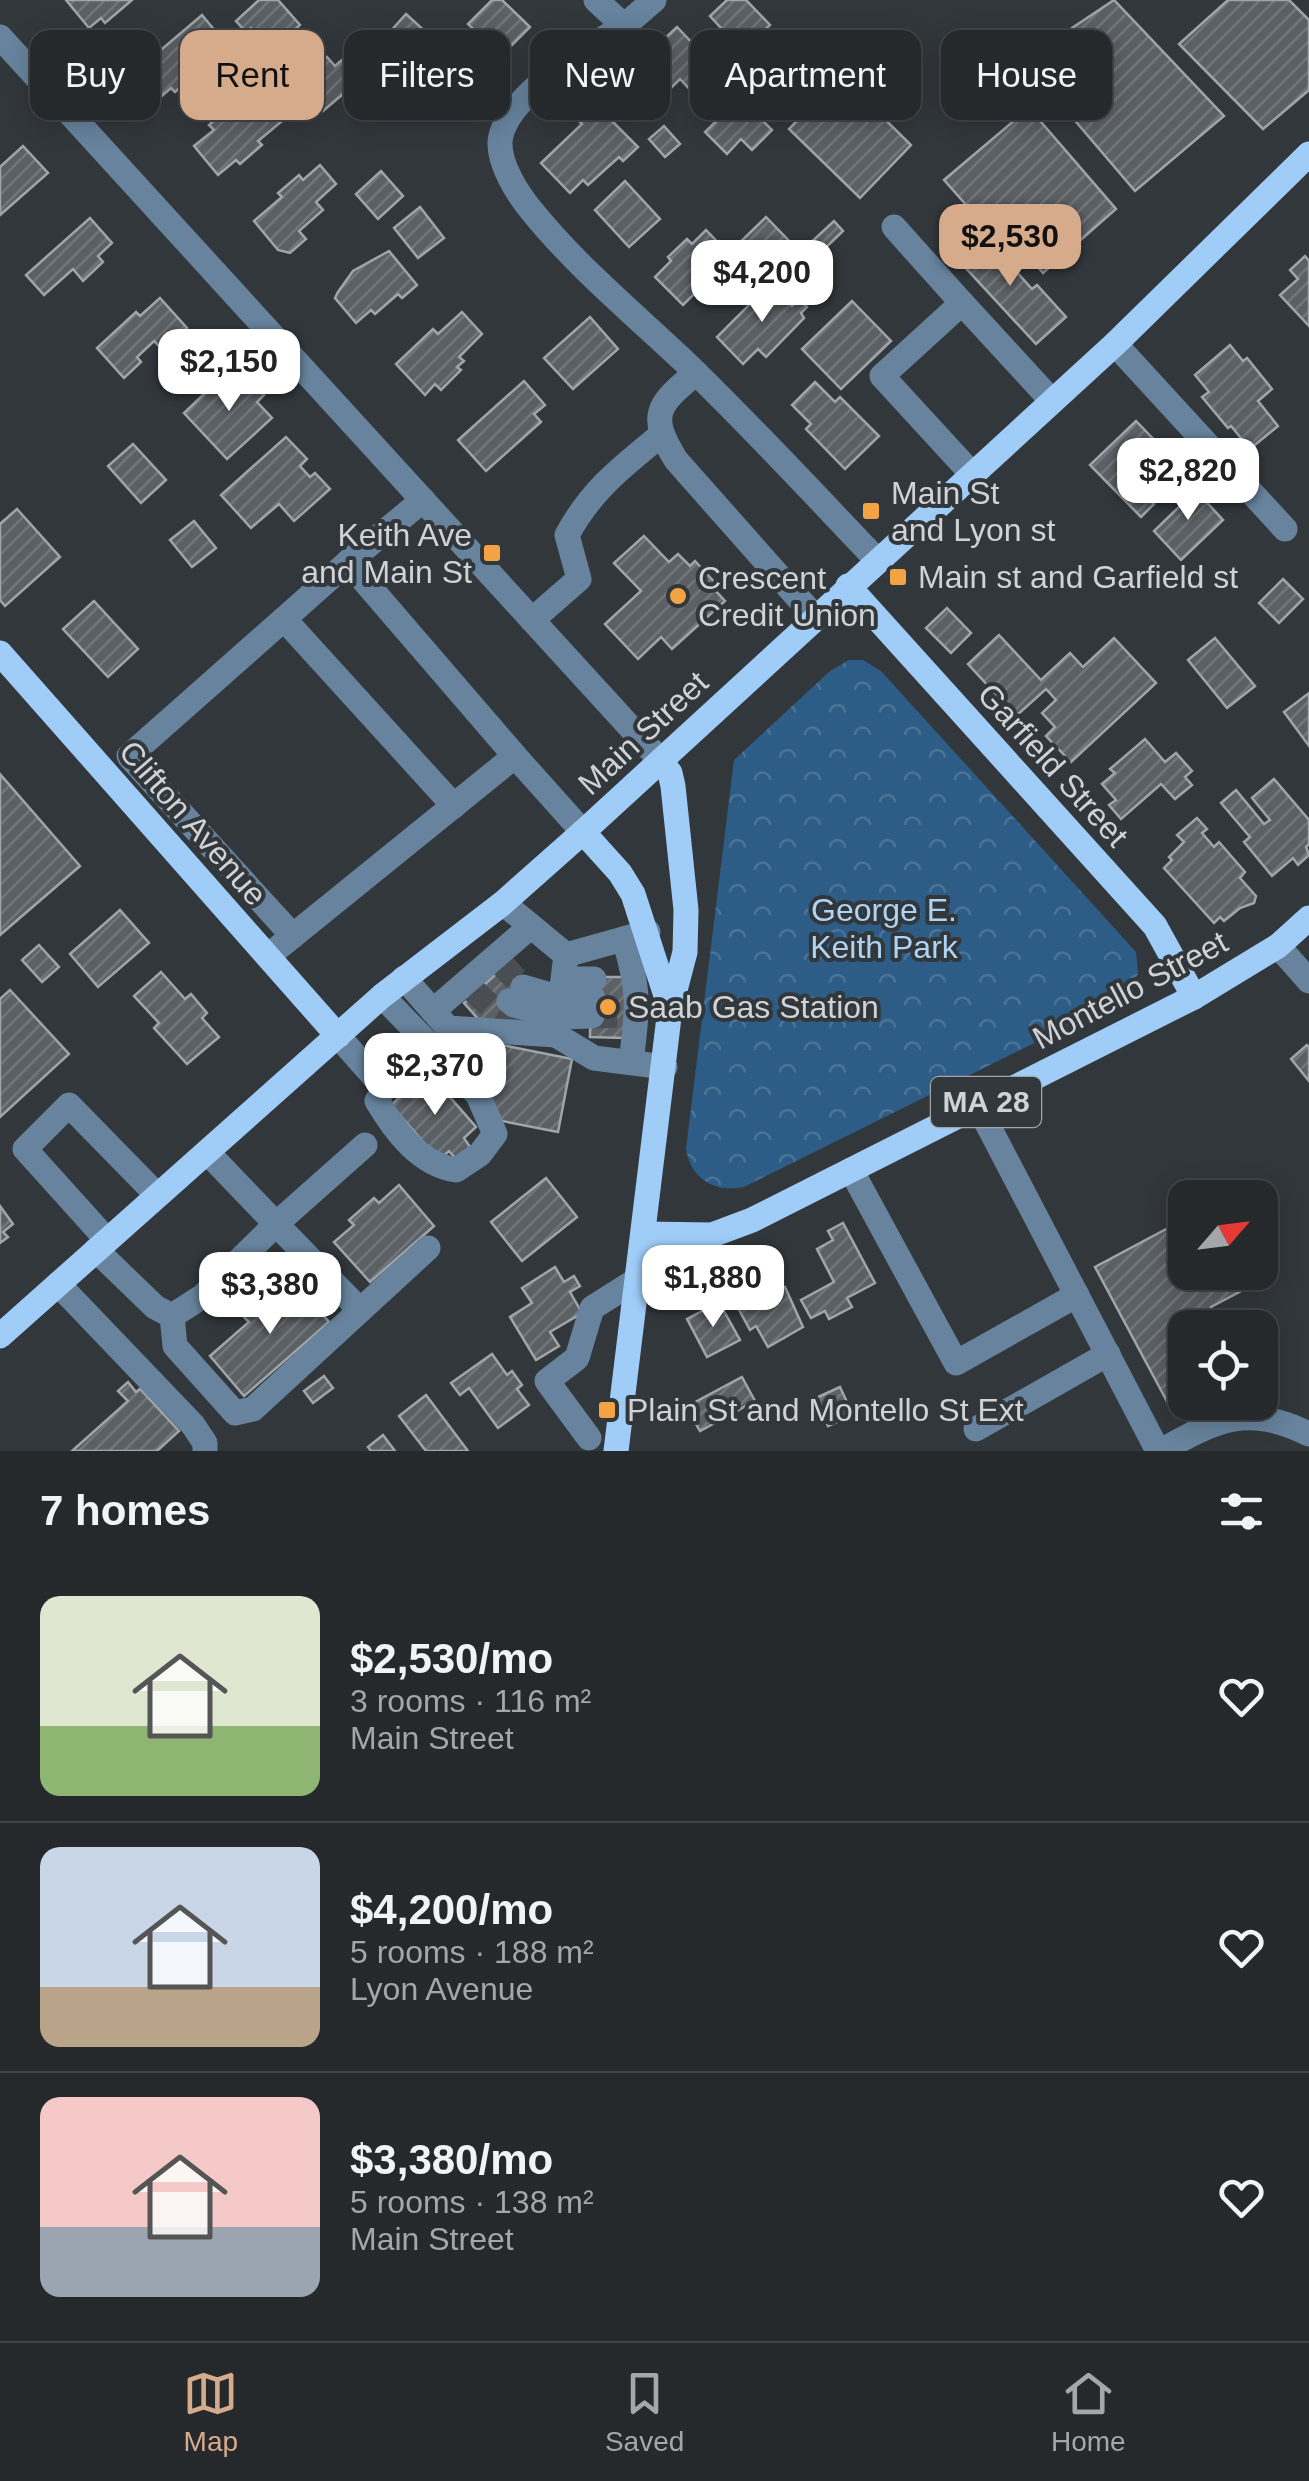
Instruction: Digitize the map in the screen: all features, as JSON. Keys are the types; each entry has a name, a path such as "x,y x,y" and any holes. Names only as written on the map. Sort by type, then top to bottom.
{"main road":[{"name":"Main Street","path":"0,1336 382,996 503,903 583,832 1115,344 1309,154"},
{"name":"Garfield Street","path":"848,586 1155,926 1194,997"},
{"name":"Clifton Avenue","path":"1,655 338,1036"},
{"path":"616,1451 670,1009 685,952 686,910 672,780 661,761"},
{"path":"583,832 627,883 636,936 670,1009"},
{"name":"Montello Street","path":"644,1234 712,1235 752,1220 1194,997 1278,946 1309,918"}],"street":[{"path":"596,0 624,26"},
{"path":"654,0 624,26 564,63 533,91 506,122 500,140 502,154 529,208 877,560"},
{"path":"0,37 661,761"},
{"path":"894,227 1052,401"},
{"path":"962,303 882,376 972,474"},
{"path":"1115,344 1285,528"},
{"path":"696,373 670,395 660,410 661,435 676,460 815,618"},
{"path":"532,620 579,579 567,534 577,517 604,481 661,435"},
{"path":"108,776 423,500"},
{"path":"348,562 583,832"},
{"path":"284,619 454,806"},
{"path":"129,756 293,936"},
{"path":"268,956 515,756"},
{"path":"503,903 530,928 594,1058 665,1067"},
{"path":"433,1011 530,928"},
{"path":"561,997 636,936"},
{"path":"631,1062 636,936"},
{"path":"1278,946 1309,980"},
{"path":"404,978 448,1028 561,997 593,998 516,994"},
{"path":"382,996 478,1095 496,1134 480,1154 456,1170 438,1167 396,1133 378,1101 384,1088 430,1048"},
{"path":"338,1036 384,1088"},
{"path":"157,1195 69,1104 25,1149 155,1307 172,1316"},
{"path":"978,1106 1160,1451 1204,1427 1237,1416 1261,1416 1309,1434"},
{"path":"172,1316 203,1296 365,1145"},
{"path":"206,1152 360,1310"},
{"path":"851,1170 956,1363 1077,1294"},
{"path":"172,1316 175,1346 234,1413 253,1409 428,1248"},
{"path":"621,1412 580,1444 547,1381 577,1358 592,1308 638,1279"},
{"path":"58,1284 149,1376 205,1447"},
{"path":"976,1429 1108,1354"}],"green space":[{"name":"George E. Keith Park","path":"849,660 863,660 881,671 1136,952 1138,974 1121,1000 744,1187 714,1186 699,1176 686,1149 734,760 830,671"}],"building":[{"path":"66,0 132,0 105,23 101,18 89,28"},
{"path":"259,0 278,0 300,25 294,30 244,30 236,21"},
{"path":"492,0 502,0 530,27 510,47 510,30 474,30 468,24"},
{"path":"727,0 746,0 770,25 765,30 723,30 710,16"},
{"path":"1114,0 1224,116 1135,191 1074,120 1112,120 1112,30 1069,30"},
{"path":"1228,0 1289,0 1309,20 1309,90 1263,129 1179,44"},
{"path":"406,14 424,30 392,30"},
{"path":"202,15 214,30 184,30"},
{"path":"677,27 690,41 690,90 680,79 670,85 670,34"},
{"path":"180,34 180,88 175,92 171,88 160,98 160,47"},
{"path":"327,57 335,66 344,58 344,93 324,110 324,59"},
{"path":"215,120 283,120 258,141 262,145 240,164 236,160 218,175 194,146 214,130 209,125"},
{"path":"578,120 611,120 638,147 623,161 619,157 588,185 583,180 570,193 541,163 582,124"},
{"path":"717,120 762,120 772,130 752,150 741,139 727,154 705,132"},
{"path":"798,120 886,120 911,145 860,198 789,129"},
{"path":"1015,120 1039,120 1116,209 1043,273 987,207 976,216 944,180"},
{"path":"664,126 680,144 665,157 649,139"},
{"path":"23,146 48,173 0,215 0,167"},
{"path":"320,165 336,184 316,202 323,210 299,231 306,239 290,253 278,250 254,221 282,197 278,193 299,175 303,180"},
{"path":"381,171 403,196 378,219 356,194"},
{"path":"625,181 660,219 629,247 595,210"},
{"path":"420,207 444,238 418,258 394,228"},
{"path":"766,217 794,246 759,279 732,250"},
{"path":"90,218 112,243 98,256 103,262 83,281 73,269 44,295 26,275"},
{"path":"834,221 843,231 816,257 807,246"},
{"path":"706,230 732,257 683,305 655,277 687,239 692,244"},
{"path":"964,236 977,250 988,240 1032,289 1037,285 1066,317 1036,344 949,250"},
{"path":"389,251 417,285 402,298 398,294 375,314 371,310 356,323 335,298 353,271"},
{"path":"1305,256 1309,261 1309,326 1280,295 1298,279 1290,270"},
{"path":"770,284 792,306 799,299 807,307 801,313 804,318 766,357 758,349 743,364 717,337"},
{"path":"160,298 187,328 163,350 154,341 137,357 141,362 124,378 97,348 136,312 140,316"},
{"path":"852,301 891,341 841,389 802,349"},
{"path":"462,312 482,334 459,357 464,361 457,367 461,370 441,390 435,384 425,395 396,364 433,329 438,334"},
{"path":"590,317 618,349 573,389 544,358"},
{"path":"1230,345 1243,361 1247,358 1272,389 1258,401 1278,426 1250,449 1202,397 1209,392 1195,375"},
{"path":"228,371 243,387 250,381 264,395 257,402 272,418 227,459 184,413"},
{"path":"524,381 545,405 534,414 541,422 486,471 458,440"},
{"path":"815,382 835,402 840,397 879,436 845,469 806,429 811,424 792,405"},
{"path":"1136,421 1165,451 1154,462 1164,471 1142,492 1154,504 1141,517 1090,465"},
{"path":"286,437 307,459 300,466 310,477 315,473 330,489 294,521 279,504 251,528 221,495"},
{"path":"133,444 166,480 141,503 108,466"},
{"path":"1190,484 1223,520 1181,560 1154,531 1181,505 1175,498"},
{"path":"17,509 60,557 5,606 0,600 0,524"},
{"path":"194,521 216,548 192,567 170,540"},
{"name":"Crescent Credit Union","path":"644,536 669,562 678,554 690,566 695,561 718,586 714,589 725,601 672,649 661,637 638,659 605,624 641,591 614,563"},
{"path":"1283,579 1303,599 1279,623 1259,603"},
{"path":"94,601 138,649 108,677 63,629"},
{"path":"947,608 971,633 951,653 926,628"},
{"path":"999,635 1041,680 1070,653 1083,667 1114,638 1156,683 1071,762 1046,736 1055,727 1042,713 1056,700 1046,689 1016,716 968,664"},
{"path":"1215,638 1255,686 1227,708 1188,660"},
{"path":"1309,693 1309,746 1284,712"},
{"path":"1145,739 1165,762 1176,753 1192,771 1185,777 1192,785 1175,799 1161,784 1121,819 1109,805 1116,800 1102,784 1115,773 1110,769"},
{"path":"0,774 80,866 0,935"},
{"path":"1274,779 1309,820 1309,855 1298,865 1293,858 1272,876 1244,842 1250,837 1221,803 1236,790 1264,824 1270,820 1252,798"},
{"path":"1197,818 1207,829 1202,833 1214,847 1219,842 1245,872 1240,878 1256,896 1254,903 1224,921 1220,917 1214,923 1164,868 1184,842 1177,835"},
{"path":"120,910 149,943 98,987 70,954"},
{"path":"39,945 59,967 42,982 22,960"},
{"name":"Saab Gas Station","path":"508,963 531,989 487,1029 464,1003"},
{"path":"161,972 185,999 191,994 207,1013 202,1018 219,1037 187,1064 154,1028 159,1023 134,996"},
{"name":"Saab Gas Station","path":"591,977 626,977 625,1038 590,1037"},
{"path":"10,990 69,1054 0,1117 0,999"},
{"path":"492,1043 572,1059 558,1132 502,1121 484,1087"},
{"path":"1309,1047 1309,1081 1291,1059"},
{"path":"428,1072 476,1127 464,1138 470,1147 456,1159 449,1151 439,1160 391,1105"},
{"path":"546,1178 577,1217 522,1261 491,1222"},
{"path":"399,1185 434,1226 370,1282 334,1242 354,1225 349,1220 374,1198 379,1203"},
{"path":"0,1206 13,1224 3,1232 8,1237 0,1243"},
{"path":"843,1223 875,1283 847,1298 852,1307 829,1319 825,1311 811,1318 801,1300 834,1282 817,1249 833,1240 828,1231"},
{"path":"1168,1228 1168,1290 1243,1290 1211,1307 1213,1310 1168,1310 1168,1403 1095,1267"},
{"path":"555,1267 564,1282 574,1276 580,1286 570,1292 582,1313 550,1332 559,1346 536,1360 510,1317 532,1303 522,1288"},
{"path":"767,1270 779,1290 785,1287 803,1327 768,1347 756,1326 750,1330 738,1308 744,1304 735,1289"},
{"path":"292,1282 304,1295 310,1289 321,1303 316,1307 329,1322 244,1396 210,1356 249,1322 243,1316 267,1295 272,1300"},
{"path":"719,1302 740,1340 707,1357 687,1319"},
{"path":"492,1354 507,1375 512,1371 522,1385 517,1389 529,1405 498,1428 469,1388 460,1395 451,1383"},
{"path":"324,1376 333,1388 313,1403 304,1391"},
{"path":"742,1377 755,1401 700,1431 686,1407"},
{"path":"128,1382 136,1392 140,1389 179,1431 157,1451 72,1451 128,1401 118,1391"},
{"path":"840,1387 853,1415 828,1426 816,1398"},
{"path":"426,1395 468,1451 426,1451 399,1416"},
{"path":"383,1435 395,1451 371,1451 368,1447"}],"tunnel":[{"path":"499,961 523,987"},
{"path":"471,988 496,1012 535,1035"},
{"path":"592,1016 626,1015"}],"place":[{"name":"Main St and Lyon st","path":"871,511"},
{"name":"Keith Ave and Main St","path":"492,553"},
{"name":"Main st and Garfield st","path":"898,577"},
{"name":"Crescent Credit Union","path":"678,596"},
{"name":"Saab Gas Station","path":"608,1007"},
{"name":"Plain St and Montello St Ext","path":"607,1410"}]}
